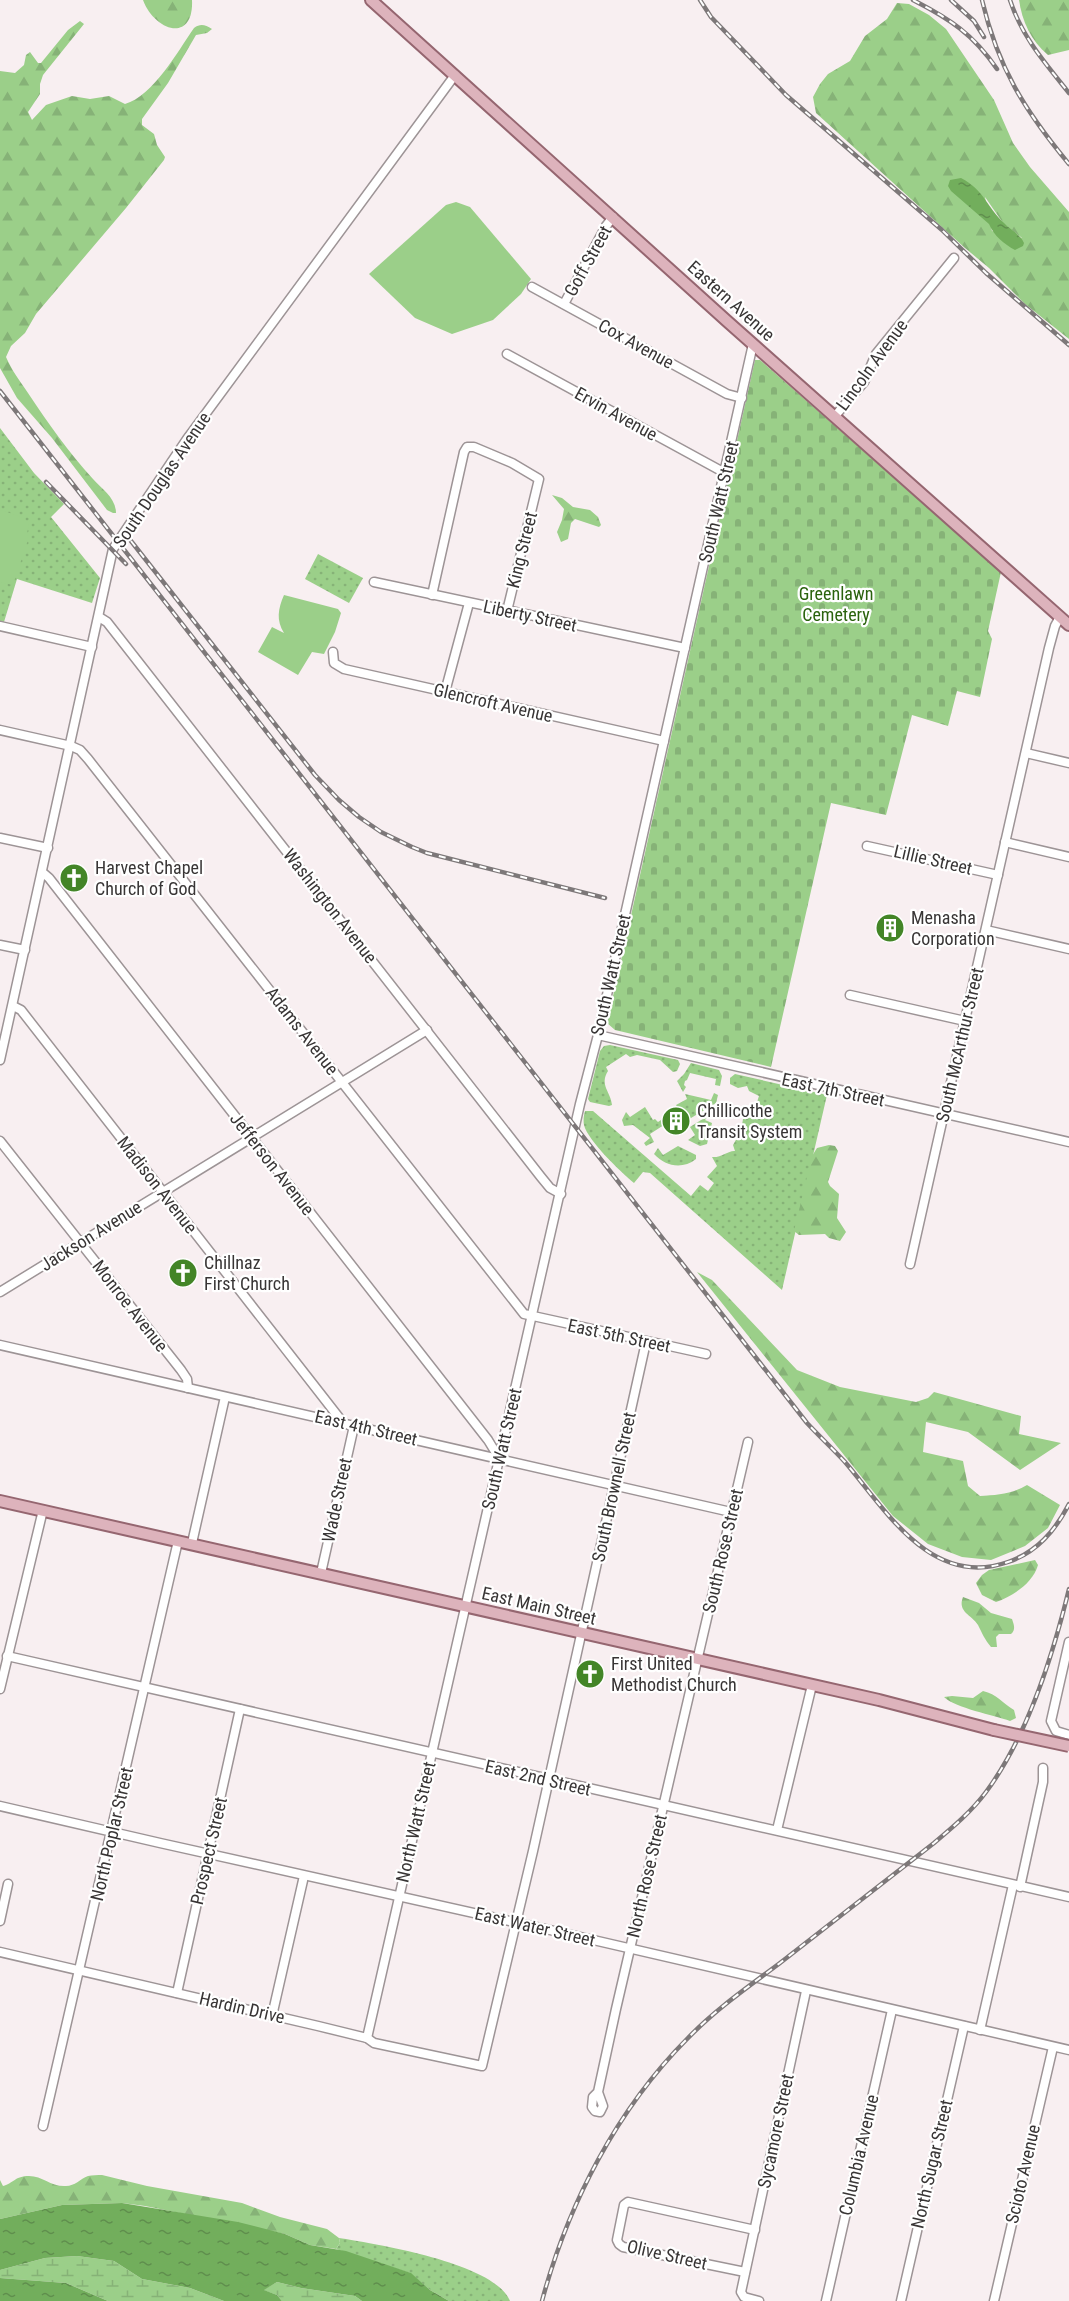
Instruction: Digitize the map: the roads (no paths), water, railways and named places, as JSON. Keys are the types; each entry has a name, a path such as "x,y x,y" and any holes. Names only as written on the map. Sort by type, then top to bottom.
{"main road":[{"name":"Eastern Avenue","path":"372,0 1069,625"},
{"name":"East Main Street","path":"0,1501 879,1700 994,1730 1069,1746"}],"street":[{"name":"South Douglas Avenue","path":"0,1055 13,1006 113,549 187,438 455,75"},
{"name":"Goff Street","path":"564,304 613,217"},
{"name":"Lincoln Avenue","path":"835,416 864,382 876,354 954,258"},
{"name":"Cox Avenue","path":"532,287 727,394 742,398"},
{"name":"South Watt Street","path":"466,1606 598,1035 753,344"},
{"name":"Ervin Avenue","path":"507,354 725,473"},
{"name":"King Street","path":"432,595 464,452 467,447 474,447 538,477 538,489 507,611"},
{"name":"Liberty Street","path":"374,582 685,648"},
{"path":"445,692 469,603"},
{"name":"Washington Avenue","path":"99,617 107,622 541,1177 550,1188 561,1194"},
{"name":"South McArthur Street","path":"910,1264 1055,626 1060,617"},
{"path":"0,626 92,647"},
{"name":"Glencroft Avenue","path":"333,652 334,663 344,669 664,741"},
{"path":"0,730 71,746"},
{"name":"Adams Avenue","path":"71,746 80,750 88,759 524,1314 532,1317"},
{"path":"1026,753 1069,763"},
{"path":"0,838 48,848"},
{"path":"1005,843 1069,857"},
{"name":"Lillie Street","path":"867,846 998,875"},
{"name":"Jefferson Avenue","path":"42,872 49,878 488,1440 499,1458"},
{"path":"986,930 1069,949"},
{"path":"0,945 25,951"},
{"path":"850,994 965,1021"},
{"name":"Madison Avenue","path":"13,1006 21,1010 344,1424"},
{"name":"Jackson Avenue","path":"0,1292 427,1030"},
{"name":"East 7th Street","path":"598,1035 1069,1142"},
{"name":"Monroe Avenue","path":"0,1141 181,1370 187,1379 188,1388"},
{"name":"East 5th Street","path":"532,1317 706,1354"},
{"name":"South Brownell Street","path":"482,2066 549,1780 646,1342"},
{"name":"East 4th Street","path":"0,1345 731,1512"},
{"path":"192,1544 225,1396"},
{"name":"Wade Street","path":"321,1573 354,1426"},
{"name":"South Rose Street","path":"697,1659 748,1442"},
{"path":"0,1689 43,1510"},
{"name":"North Poplar Street","path":"43,2126 146,1688 178,1540"},
{"name":"North Watt Street","path":"367,2038 466,1606"},
{"path":"1069,1642 1051,1721 1053,1728 1069,1735"},
{"name":"East 2nd Street","path":"7,1656 664,1807 777,1830 1069,1897"},
{"name":"North Rose Street","path":"598,2092 697,1659"},
{"path":"777,1830 812,1685"},
{"name":"Prospect Street","path":"177,1993 240,1709"},
{"path":"980,2030 1042,1782 1043,1768"},
{"name":"East Water Street","path":"0,1806 1069,2050"},
{"path":"272,2016 304,1876"},
{"path":"0,1921 8,1884"},
{"name":"Hardin Drive","path":"0,1953 367,2038 374,2043 482,2066"},
{"name":"Sycamore Street","path":"745,2272 806,1991"},
{"name":"Columbia Avenue","path":"826,2301 892,2010"},
{"name":"North Sugar Street","path":"901,2301 964,2026"},
{"name":"Scioto Avenue","path":"994,2301 1053,2046"},
{"name":"Olive Street","path":"745,2272 623,2247 617,2240 624,2205 628,2202 755,2230"},
{"path":"745,2272 742,2295 759,2301"}],"water":[{"path":"961,178 980,193 998,217 1020,237 1024,243 1023,246 1015,250 1003,242 989,224 951,191 948,186 950,180"},
{"path":"122,2203 238,2222 285,2234 310,2245 346,2251 411,2273 430,2290 449,2301 362,2301 355,2296 277,2282 264,2290 277,2295 282,2301 224,2301 190,2288 142,2279 114,2261 77,2256 45,2258 0,2270 0,2219 62,2205"},
{"path":"0,2278 66,2283 108,2301 0,2301"}],"railway":[{"path":"700,0 711,17 786,95 942,230 986,273 1069,345"},
{"path":"913,0 960,28 979,46 997,69"},
{"path":"951,0 974,21 984,37"},
{"path":"982,0 996,47 1015,88 1039,126 1069,164"},
{"path":"1010,0 1028,38 1069,93"},
{"path":"0,391 807,1423 845,1462 894,1522 933,1555 956,1565 981,1567 1008,1562 1028,1553 1051,1532 1069,1504"},
{"path":"46,482 126,564"},
{"path":"131,541 315,775 359,817 381,832 427,853 605,898"},
{"path":"542,2301 566,2229 598,2160 617,2127 662,2066 699,2027 721,2008 934,1843 955,1825 986,1792 1014,1746 1037,1695 1069,1589"}],"place":[{"name":"Harvest Chapel Church of God","path":"74,878"},
{"name":"Menasha Corporation","path":"890,928"},
{"name":"Chillicothe Transit System","path":"676,1121"},
{"name":"Chillnaz First Church","path":"183,1273"},
{"name":"First United Methodist Church","path":"590,1674"}],"park label":[{"name":"Greenlawn Cemetery","path":"836,604"}]}
